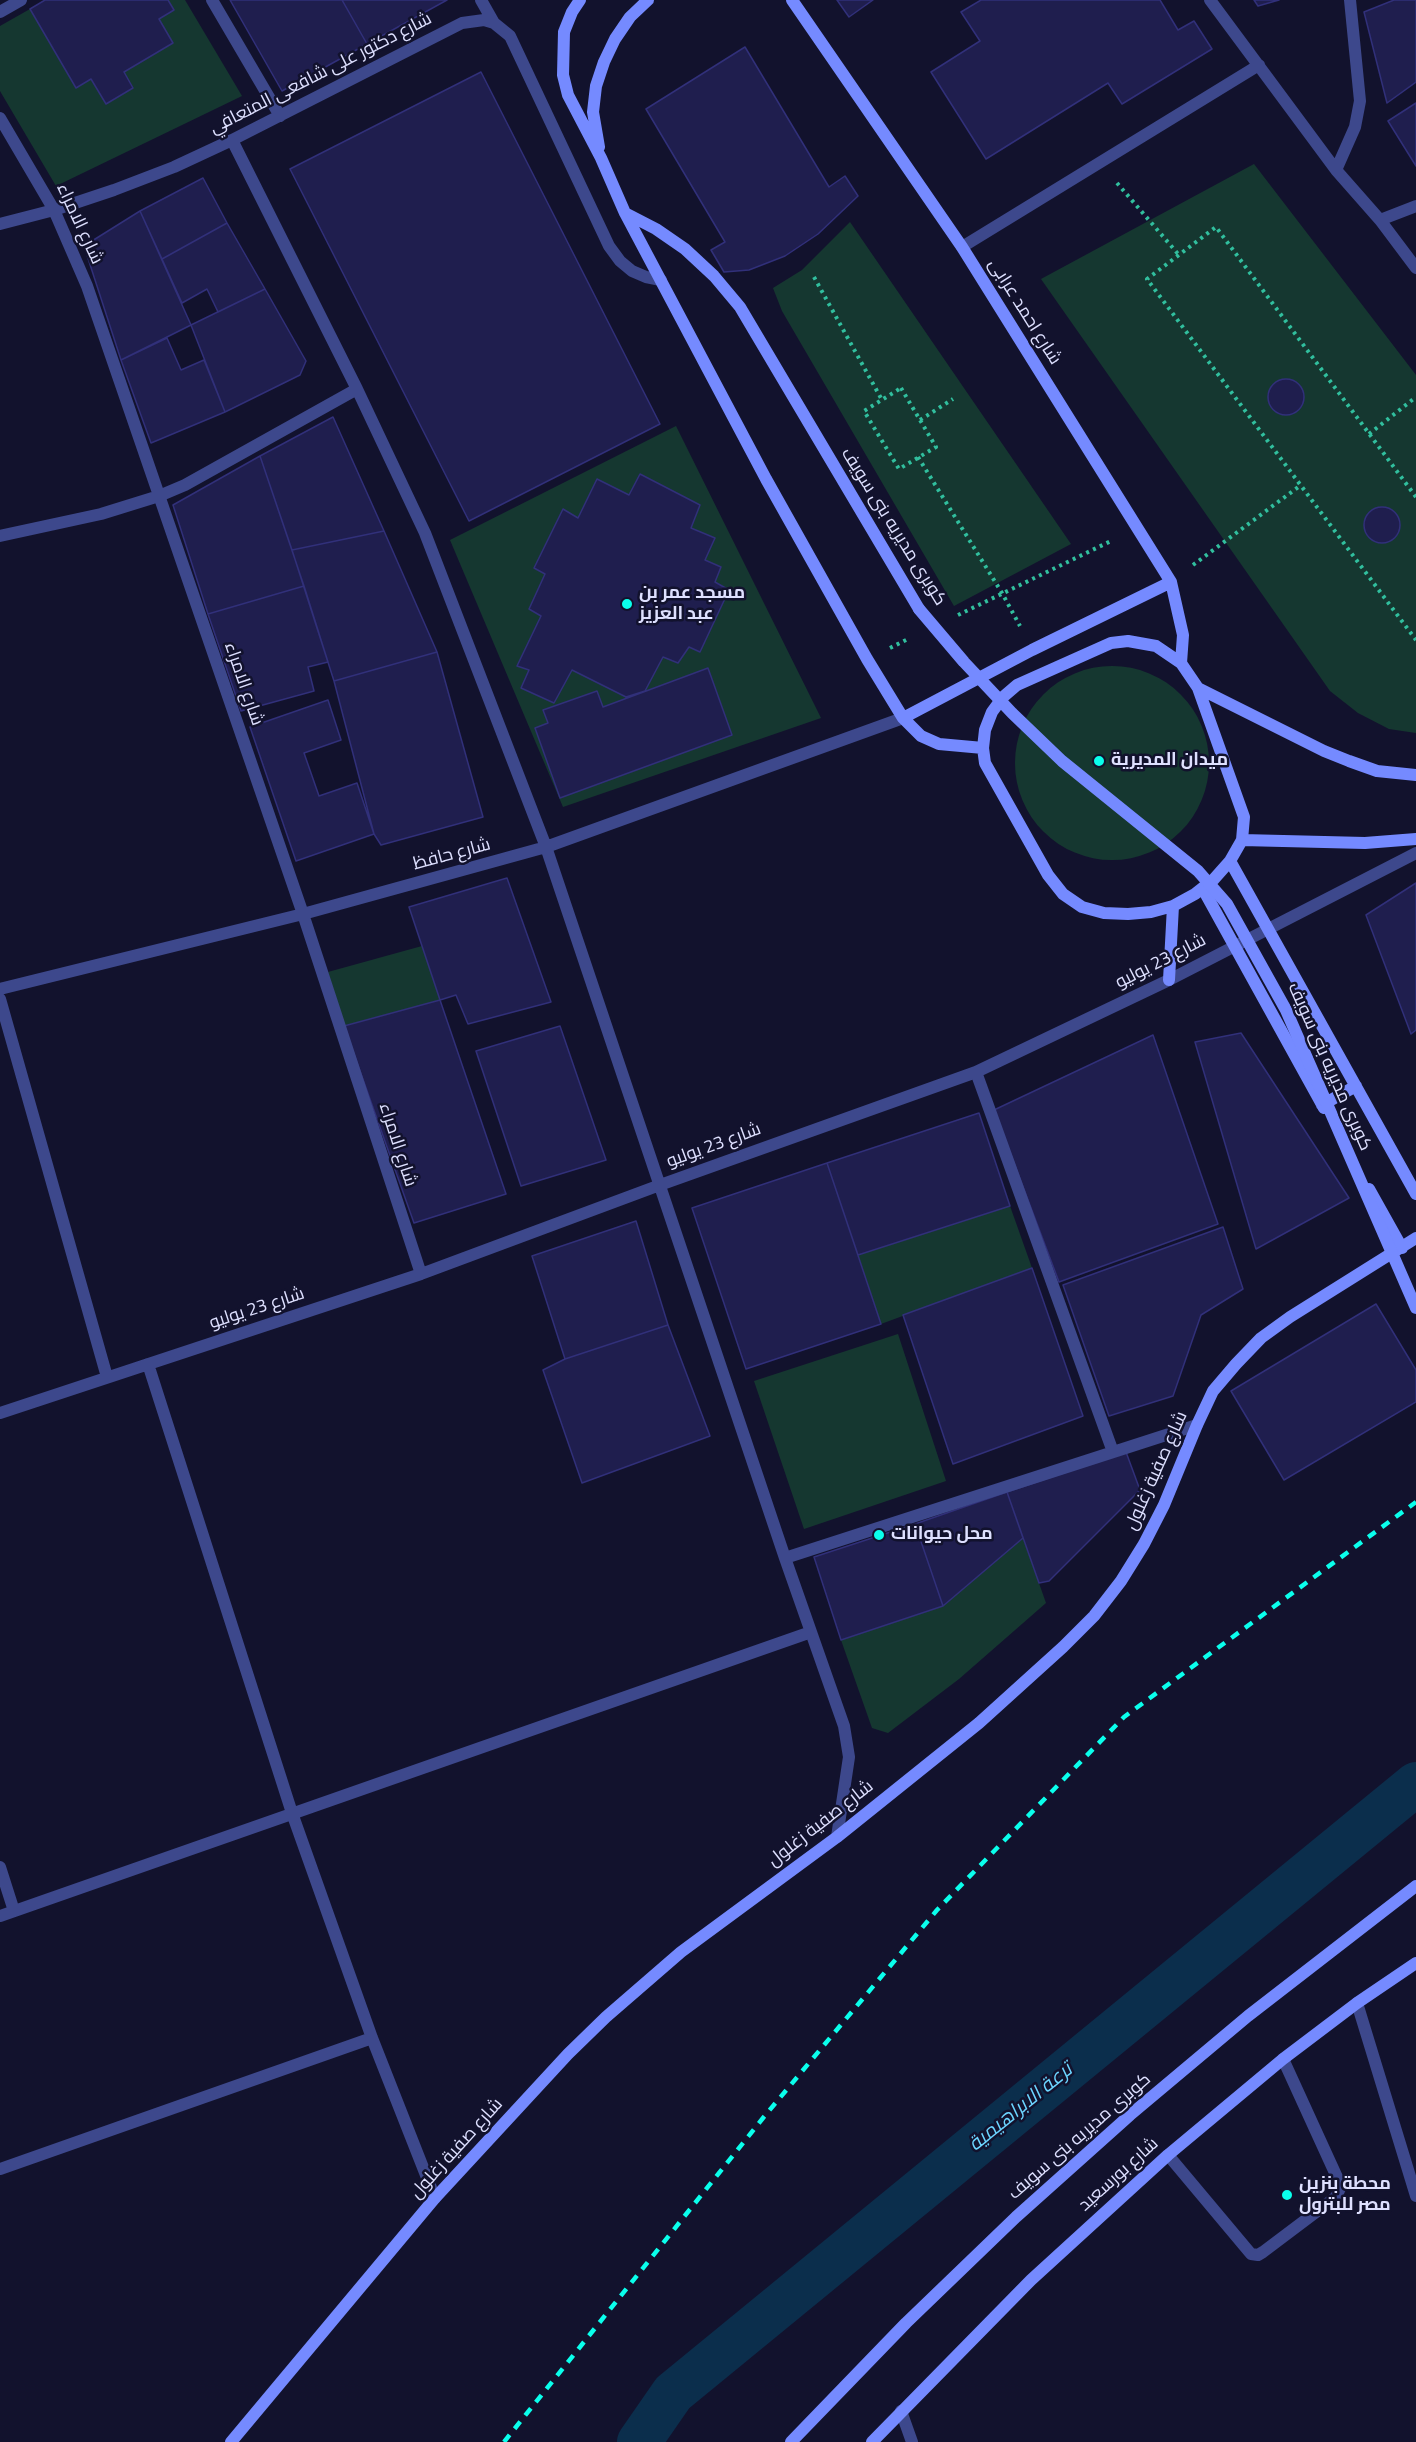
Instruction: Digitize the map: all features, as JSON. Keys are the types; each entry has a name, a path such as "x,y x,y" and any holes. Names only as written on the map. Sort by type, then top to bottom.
{"main road":[{"path":"580,0 564,32 563,75 568,95 601,158 625,213 766,479 867,659 903,718 921,736 939,744 983,748"},
{"path":"601,158 593,112 596,86 615,39 630,17 648,0"},
{"name":"شارع احمد عرابى","path":"792,0 962,248 1171,582 1183,634 1181,663"},
{"name":"كوبرى مديريه بنى سويف","path":"625,213 656,229 685,249 714,276 740,307 919,609 964,662 1012,713 1089,783 1180,855 1198,871 1227,904 1286,1010 1416,1308"},
{"path":"903,718 1032,650 1171,582"},
{"path":"1128,641 1156,646 1181,663 1198,688 1244,817 1242,840 1230,861 1203,888 1173,906 1151,912 1128,914 1104,913 1082,907 1063,894 1048,875 985,763 983,748 985,730 992,712 1003,697 1017,686 1111,643 1128,641"},
{"path":"1198,688 1324,751 1349,761 1377,771 1416,775"},
{"path":"1242,840 1365,843 1416,839"},
{"path":"1230,861 1416,1194"},
{"path":"1203,888 1401,1248"},
{"path":"1169,980 1173,906"},
{"path":"1323,1106 1356,1086"},
{"name":"شارع صفية زغلول","path":"231,2442 435,2198 568,2054 606,2017 681,1952 837,1836 979,1723 1094,1616 1121,1581 1144,1544 1164,1505 1213,1391 1261,1338 1290,1317 1416,1238"},
{"name":"كوبرى مديريه بنى سويف","path":"791,2442 906,2323 1016,2217 1248,2016 1416,1886"},
{"name":"شارع بورسعيد","path":"872,2442 1031,2280 1168,2155 1283,2059 1357,2002 1416,1963"}],"street":[{"path":"0,12 21,0"},
{"path":"212,0 280,116"},
{"path":"481,0 494,23 510,36 609,246 620,261 632,270 646,277 661,280"},
{"path":"1210,0 1336,170 1380,220 1416,268"},
{"path":"1336,170 1355,127 1360,101 1350,0"},
{"name":"شارع دكتور على شافعى المتعافي","path":"0,224 54,210 174,167 462,23 484,20 494,23"},
{"path":"962,248 1259,65"},
{"name":"شارع الامراء","path":"0,118 54,210 87,286 303,914 421,1274"},
{"path":"232,140 357,389 439,567 546,847 785,1558 844,1726 849,1757 837,1836"},
{"path":"1380,220 1416,206"},
{"path":"0,536 101,514 159,496 185,485 357,389"},
{"name":"شارع حافظ","path":"0,989 303,914 546,847 903,718"},
{"name":"شارع 23 يوليو","path":"0,1413 421,1274 660,1185 976,1072 1169,980 1268,927 1416,853"},
{"path":"0,999 107,1377"},
{"path":"976,1072 1113,1452"},
{"path":"148,1364 292,1813 372,2038 435,2198"},
{"path":"785,1558 1197,1425"},
{"path":"0,1916 811,1632"},
{"path":"0,1867 14,1911"},
{"path":"1357,2002 1416,2196"},
{"path":"0,2169 372,2038"},
{"path":"1168,2155 1251,2254 1258,2255 1263,2252 1336,2197 1341,2186 1283,2059"},
{"path":"901,2411 912,2442"}],"path":[{"path":"1100,163 1179,255"},
{"path":"1416,497 1216,227 1147,279 1416,640"},
{"path":"814,277 882,400"},
{"path":"901,388 936,447 899,469 864,411 882,400 901,388"},
{"path":"1369,434 1416,397"},
{"path":"920,420 953,399"},
{"path":"918,457 1002,593 1032,650"},
{"path":"1171,582 1301,485"},
{"path":"950,618 1138,528"},
{"path":"867,659 909,639"}],"green space":[{"path":"168,0 185,0 242,96 56,186 0,91 0,26 30,9 76,88 91,79 106,104 133,88 124,72 159,19 173,10"},
{"path":"1254,164 1416,375 1416,733 1389,729 1358,713 1330,691 1041,279"},
{"path":"850,222 1071,544 954,606 782,311 773,288 802,270"},
{"path":"676,426 821,718 563,807 450,540"},
{"path":"1112,666 1131,668 1158,678 1173,688 1187,702 1201,726 1207,744 1209,763 1207,782 1197,809 1187,824 1173,838 1149,852 1131,858 1112,860 1093,858 1066,848 1051,838 1037,824 1023,800 1017,782 1015,763 1017,744 1027,717 1037,702 1051,688 1075,674 1093,668"},
{"path":"422,946 440,1000 344,1026 328,972"},
{"path":"1010,1206 1032,1268 881,1324 858,1255"},
{"path":"898,1334 946,1481 804,1529 754,1381"},
{"path":"1023,1538 1046,1603 959,1679 888,1733 872,1728 841,1640 943,1606"}],"building":[{"path":"45,0 168,0 174,10 159,19 173,43 124,72 133,88 106,104 91,79 76,88 30,9"},
{"path":"230,0 342,0 367,44 282,91"},
{"path":"342,0 447,0 367,44"},
{"path":"837,0 873,0 849,17"},
{"path":"981,0 1160,0 1178,30 1194,21 1212,49 1122,104 1108,83 986,159 931,72 980,41 961,12"},
{"path":"1254,0 1279,0 1258,6"},
{"path":"1394,0 1416,0 1416,82 1387,103 1364,12"},
{"path":"745,47 829,187 845,176 858,196 818,234 785,256 749,270 724,272 711,250 725,242 646,109"},
{"path":"481,72 660,424 469,521 290,169"},
{"path":"1416,103 1416,166 1388,121"},
{"path":"203,178 227,223 162,259 140,211"},
{"path":"140,211 191,325 121,360 84,246"},
{"path":"227,223 265,289 218,312 207,289 182,303 162,259"},
{"path":"265,289 306,361 300,375 225,412 191,325"},
{"path":"167,338 181,370 204,360 225,412 151,443 121,360"},
{"path":"1286,379 1299,384 1304,397 1299,410 1286,415 1273,410 1268,397 1273,384"},
{"path":"333,417 384,531 292,550 260,456"},
{"path":"260,456 304,586 208,614 173,505"},
{"path":"640,474 700,505 691,528 715,538 705,560 721,567 715,582 729,590 700,652 689,647 678,663 663,657 645,691 626,697 572,670 554,703 521,688 529,670 517,666 541,616 529,609 545,574 534,568 563,509 578,518 597,479 629,495"},
{"path":"1382,507 1395,512 1400,525 1395,538 1382,543 1369,538 1364,525 1369,512"},
{"path":"384,531 437,652 334,681 292,550"},
{"path":"304,586 328,662 308,667 314,691 241,711 208,614"},
{"path":"437,652 483,817 381,845 374,834 334,681"},
{"path":"708,668 732,735 560,798 535,728 548,723 543,710 597,691 603,707"},
{"path":"328,700 341,740 304,753 319,796 357,783 374,834 296,861 250,727"},
{"path":"507,878 551,1002 468,1024 456,995 440,1000 409,907"},
{"path":"1416,883 1416,1030 1411,1034 1366,915"},
{"path":"440,1000 506,1194 414,1223 344,1026"},
{"path":"560,1026 606,1160 521,1186 476,1051"},
{"path":"1241,1033 1349,1198 1256,1249 1195,1042"},
{"path":"1153,1035 1218,1224 1059,1282 994,1110"},
{"path":"979,1113 1010,1206 858,1255 827,1163"},
{"path":"827,1163 881,1324 746,1369 692,1208"},
{"path":"636,1221 668,1325 565,1359 532,1256"},
{"path":"1223,1227 1243,1289 1201,1315 1173,1396 1109,1416 1063,1285"},
{"path":"1032,1268 1083,1416 953,1464 903,1315"},
{"path":"1376,1304 1416,1370 1416,1402 1284,1480 1231,1391"},
{"path":"668,1325 710,1436 582,1483 543,1370 565,1359"},
{"path":"1126,1452 1140,1490 1049,1581 1039,1583 1007,1492"},
{"path":"1007,1492 1023,1538 943,1606 915,1524"},
{"path":"915,1524 943,1606 841,1640 814,1557"}],"waterway":[{"name":"ترعة الابراهيمية","path":"639,2442 673,2393 1416,1784"}],"railway":[{"path":"504,2442 763,2118 937,1910 1124,1717 1416,1502"}],"place":[{"name":"مسجد عمر بن عبد العزيز","path":"627,604"},
{"name":"ميدان المديرية","path":"1099,761"},
{"name":"محل حيوانات","path":"879,1535"},
{"name":"محطة بنزين مصر للبترول","path":"1287,2195"}]}
